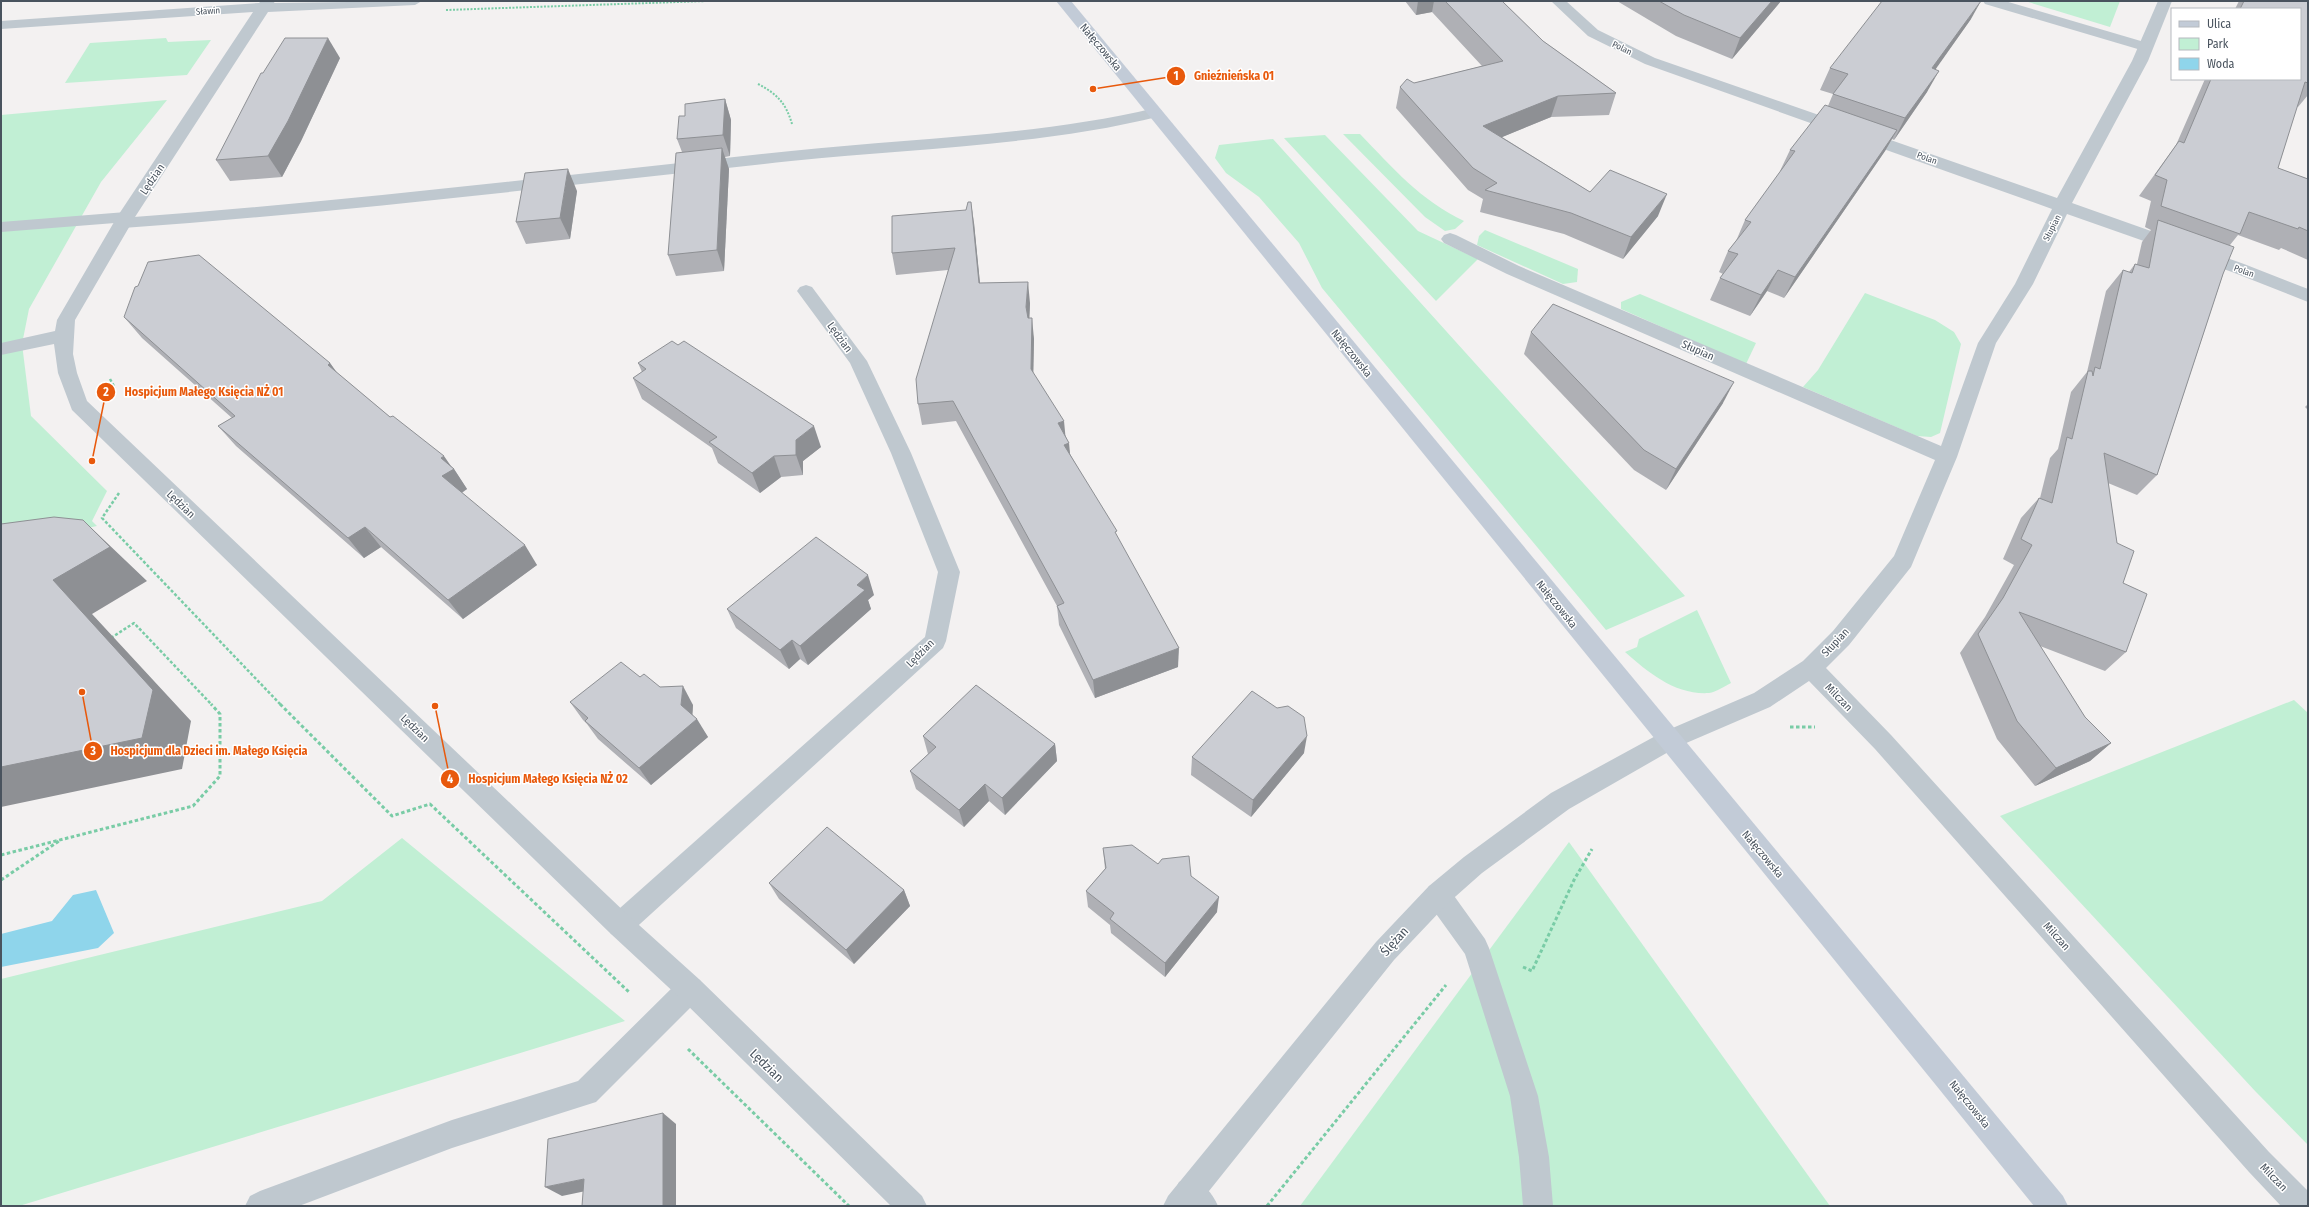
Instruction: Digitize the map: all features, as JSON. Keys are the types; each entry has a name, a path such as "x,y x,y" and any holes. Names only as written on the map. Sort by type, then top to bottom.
{"main road":[{"name":"Nałęczowska","path":"1063,1 2053,1206"}],"street":[{"name":"Sławin","path":"1,25 266,5 415,1"},
{"name":"Polan","path":"1558,1 1593,33 1650,61 2238,268 2308,296"},
{"path":"1990,1 2146,47"},
{"name":"Słupian","path":"1669,740 1762,700 1810,668 1841,638 1903,561 1947,457 1987,343 2024,284 2075,179 2146,47 2165,1"},
{"name":"Lędzian","path":"266,5 125,220 66,320 63,336 64,369 79,405 620,925 690,989 912,1206"},
{"path":"1,227 284,210 800,155 1034,133 1122,121 1155,113"},
{"name":"Słupian","path":"1450,239 1513,270 1947,457"},
{"name":"Lędzian","path":"620,925 935,641 948,572 901,453 858,361 806,291"},
{"path":"1,348 63,336"},
{"name":"Milczan","path":"1810,668 1883,742 2259,1162 2302,1206"},
{"name":"Ślężan","path":"1190,1201 1385,951 1438,895 1478,860 1536,817 1669,740"},
{"path":"1438,895 1476,948 1524,1096 1534,1157 1538,1206"},
{"path":"260,1206 452,1134 586,1092 690,989"}],"path":[{"path":"445,10 707,1"},
{"path":"758,84 780,96 790,113 800,155"},
{"path":"108,376 119,394"},
{"path":"122,488 102,518 283,707 392,816 430,804 660,1020 849,1206"},
{"path":"1,855 193,806 220,776 220,714 134,623 105,642"},
{"path":"1,880 62,840"},
{"path":"1267,1206 1476,948 1532,971 1574,880 1592,849"}],"green space":[{"path":"2025,1 2120,1 2110,27"},
{"path":"166,38 168,42 211,40 187,75 65,83 90,43"},
{"path":"167,100 101,182 29,309 22,344 31,416 107,491 92,521 97,526 1,546 1,115"},
{"path":"1343,134 1360,134 1396,171 1434,204 1464,221 1455,229 1445,231 1425,217"},
{"path":"1325,135 1418,231 1478,259 1436,301 1284,138"},
{"path":"1273,139 1685,596 1606,630 1322,288 1299,243 1259,197 1226,173 1215,158 1219,145"},
{"path":"1485,230 1578,269 1577,282 1563,284 1477,245 1479,236"},
{"path":"1865,293 1935,320 1954,332 1961,344 1940,433 1931,437 1917,436 1803,387 1818,370"},
{"path":"1640,294 1756,343 1746,364 1621,309 1621,302"},
{"path":"1697,610 1731,683 1709,693 1697,693 1685,690 1663,681 1643,668 1625,652 1637,647 1639,639"},
{"path":"2294,700 2308,713 2308,1145 2256,1092 2000,816"},
{"path":"402,838 625,1021 19,1206 1,1206 1,979 322,901"},
{"path":"1569,842 1830,1206 1300,1206"}],"water":[{"path":"96,890 114,933 98,948 1,967 1,934 52,921 73,895"}],"building":[{"path":"1445,1 1502,1 1543,41 1616,93 1558,96 1483,126 1590,192 1610,170 1667,194 1631,237 1571,213 1485,190 1497,183 1473,168 1400,87 1407,79 1414,83 1503,61"},
{"path":"1659,1 1772,1 1740,38 1684,15"},
{"path":"1882,1 1981,1 1932,68 1939,71 1905,118 1833,94 1848,74 1830,68"},
{"path":"2244,1 2308,1 2308,83 2305,82 2278,168 2308,179 2308,231 2249,212 2240,234 2161,206 2167,180 2155,175 2179,141 2184,143 2211,80 2301,80 2301,8 2240,8"},
{"path":"285,38 328,38 288,121 268,156 216,160 261,73 263,73"},
{"path":"725,99 723,135 677,139 679,116 685,116 685,104"},
{"path":"1825,105 1897,130 1795,277 1778,270 1761,295 1720,278 1738,254 1728,251 1751,222 1745,220 1795,151 1790,150"},
{"path":"722,148 717,250 668,255 676,153"},
{"path":"568,169 560,218 516,222 525,173"},
{"path":"968,202 971,202 979,283 1028,282 1026,307 1028,318 1032,318 1031,369 1064,421 1058,423 1069,443 1064,445 1117,531 1115,532 1179,648 1093,680 1057,606 1064,603 953,401 918,404 916,379 955,248 892,253 892,216 966,210"},
{"path":"2158,220 2234,247 2223,274 2157,475 2104,453 2117,543 2134,551 2123,583 2147,594 2126,652 2019,612 2085,717 2111,743 2056,768 2017,721 1978,634 2003,598 2032,545 2021,539 2039,498 2052,503 2067,437 2072,439 2088,371 2092,371 2093,376 2095,367 2100,369 2123,270 2132,273 2135,264 2149,268"},
{"path":"199,255 330,363 328,365 390,417 393,416 444,456 441,458 454,469 442,476 525,545 448,600 365,527 348,538 218,426 235,416 124,317 135,287 138,286 148,262"},
{"path":"1553,304 1734,382 1676,469 1644,450 1531,332"},
{"path":"672,341 678,345 684,341 814,426 796,440 796,455 774,456 752,473 709,442 717,437 633,378 646,369 638,363"},
{"path":"54,517 83,520 110,547 53,580 153,690 142,738 1,767 1,524"},
{"path":"816,537 868,575 857,585 865,590 800,646 792,640 780,650 727,609"},
{"path":"621,662 640,677 644,674 660,687 683,686 681,705 697,719 639,768 585,721 588,718 570,702"},
{"path":"976,685 1055,744 1002,798 985,784 959,810 910,771 936,747 923,736"},
{"path":"1252,691 1277,708 1288,706 1304,717 1307,736 1253,800 1192,757"},
{"path":"827,827 904,890 846,950 769,883"},
{"path":"1132,845 1158,864 1162,859 1189,856 1191,876 1219,897 1165,963 1110,919 1114,913 1086,891 1106,868 1103,848"},
{"path":"663,1113 663,1206 582,1206 584,1179 545,1187 548,1139"}],"place":[{"name":"Gnieźnieńska 01","path":"1093,89"},
{"name":"Hospicjum Małego Księcia NŻ 01","path":"92,461"},
{"name":"Hospicjum dla Dzieci im. Małego Księcia","path":"82,692"},
{"name":"Hospicjum Małego Księcia NŻ 02","path":"435,706"}]}
